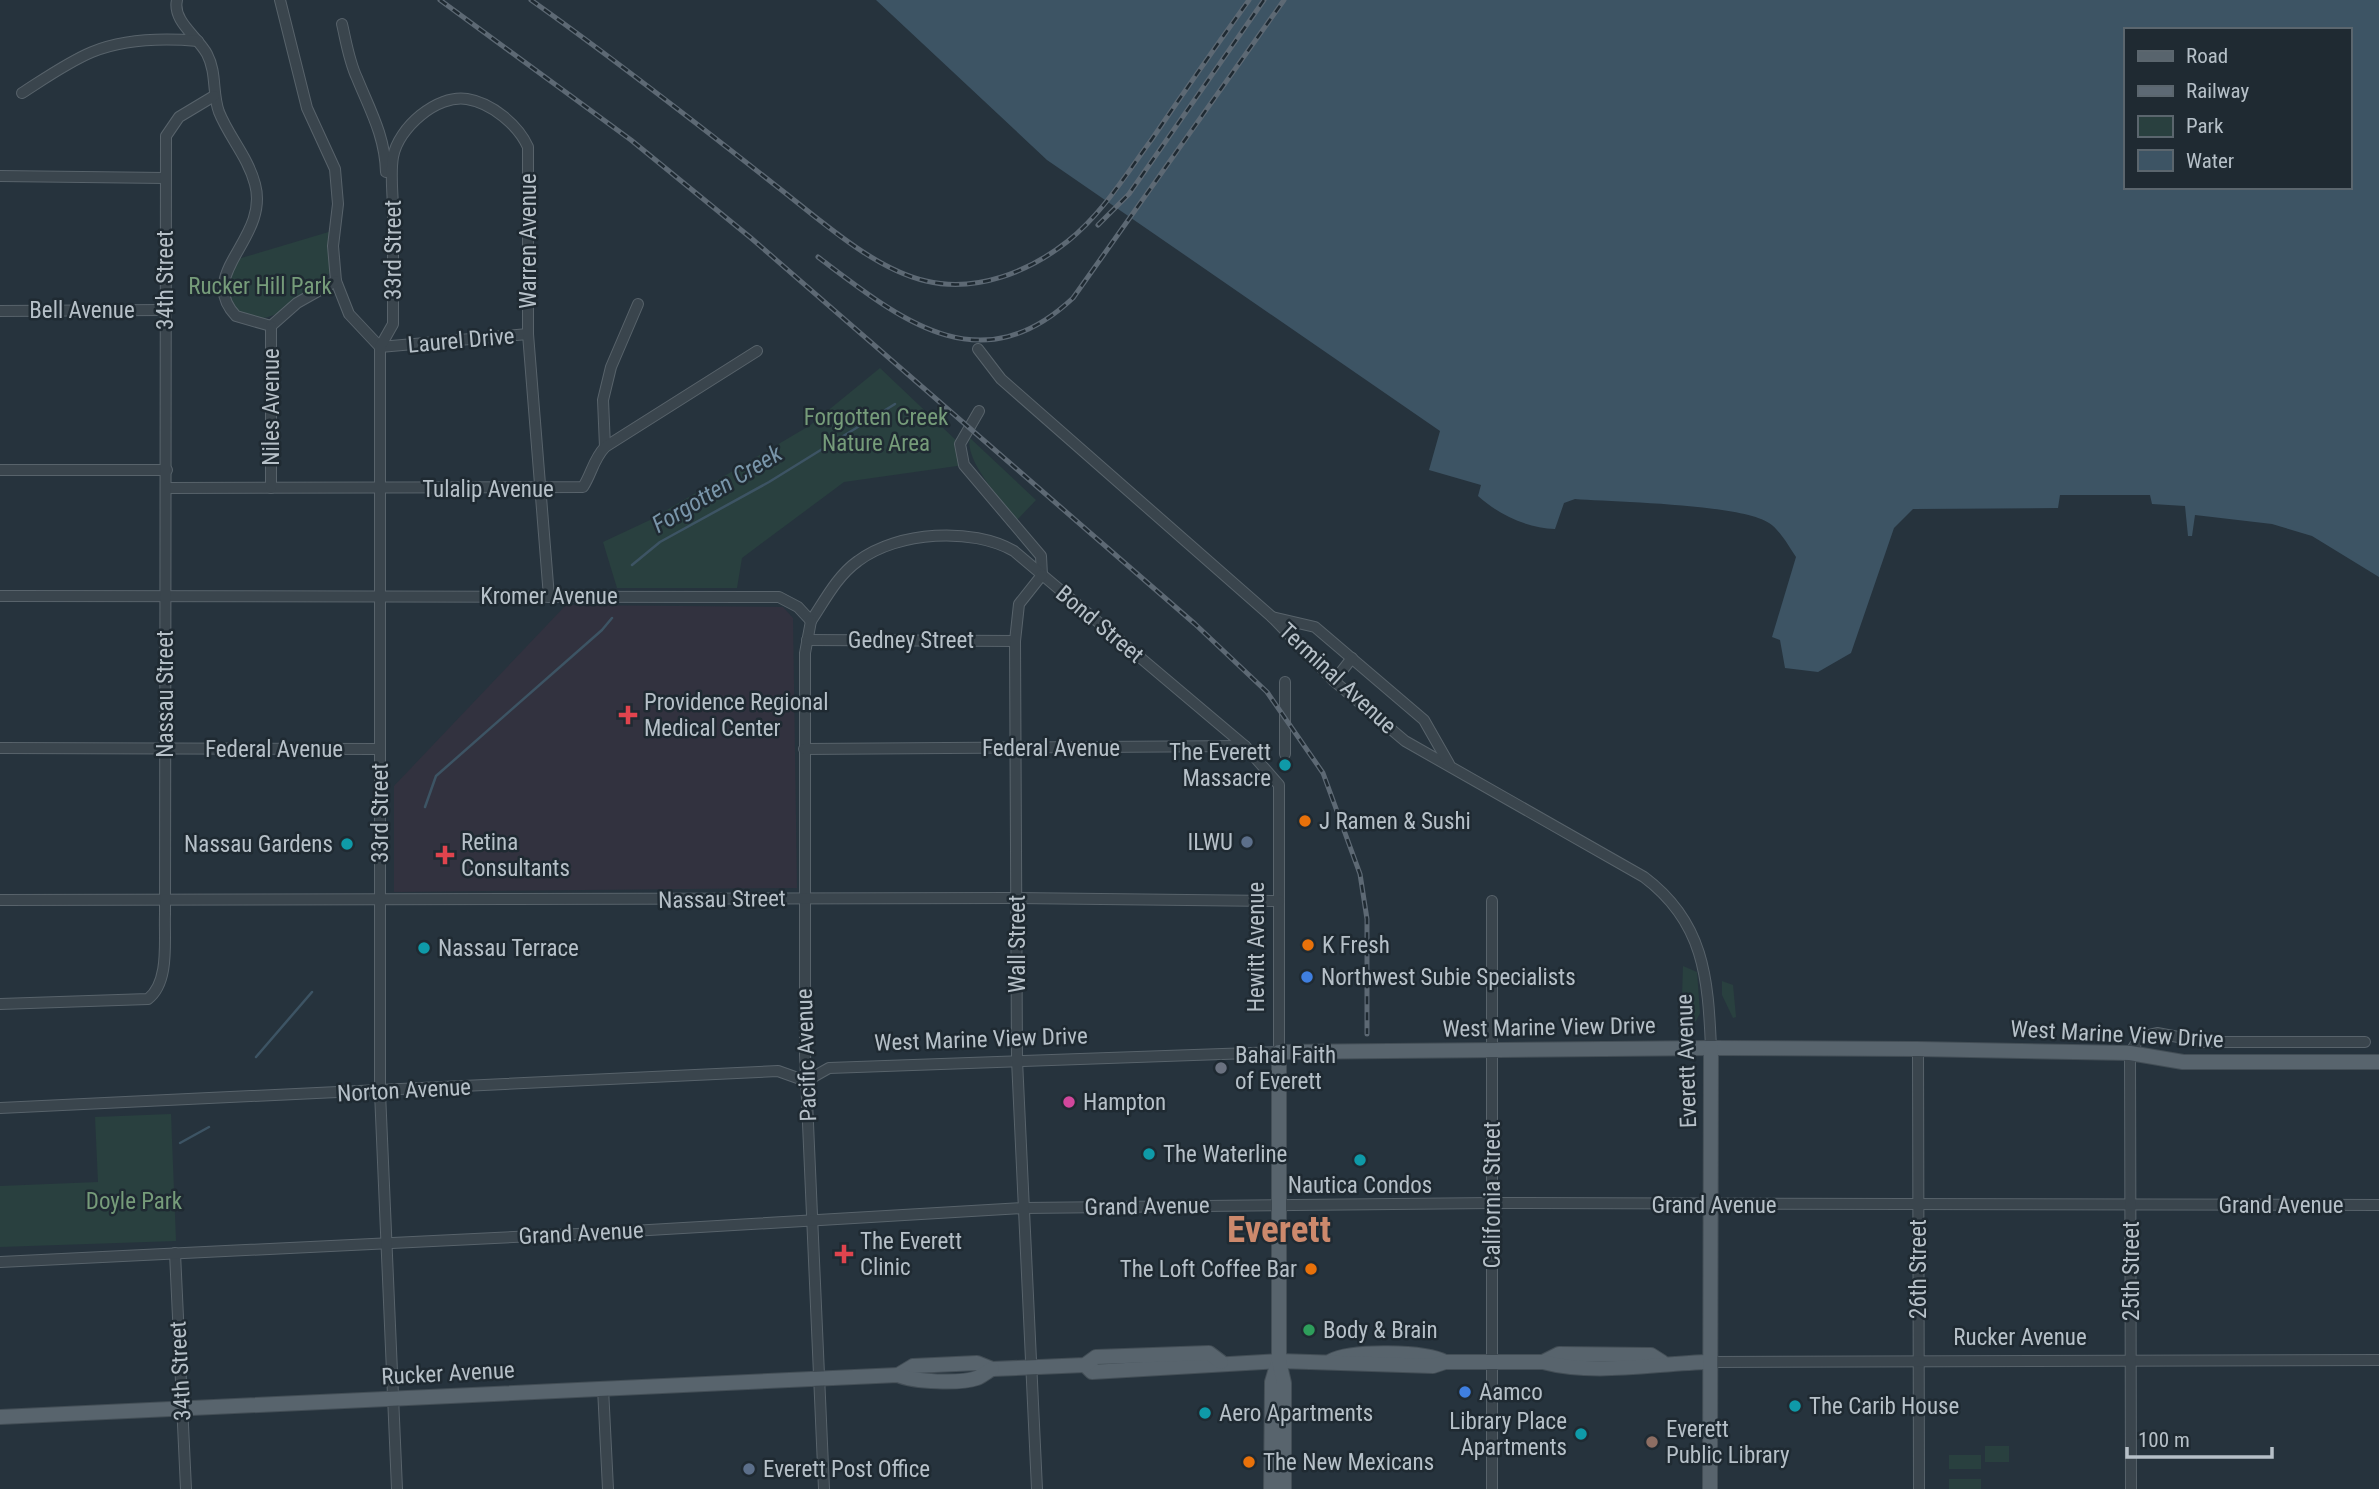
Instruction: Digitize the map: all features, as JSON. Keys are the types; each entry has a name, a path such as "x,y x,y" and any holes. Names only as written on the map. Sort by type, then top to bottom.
{"main road":[{"name":"Everett Avenue","path":"1710,1489 1711,1048"},
{"name":"West Marine View Drive","path":"1279,1052 1918,1049 2130,1053 2183,1062 2379,1062"},
{"name":"Hewitt Avenue","path":"1279,1052 1279,1361 1284,1382 1284,1489"},
{"name":"Rucker Avenue","path":"0,1417 819,1378 898,1375 913,1381 977,1378 992,1368 1085,1365 1096,1357 1209,1353 1221,1362 1331,1361 1342,1355 1433,1355 1446,1362 1543,1362 1558,1366 1651,1367 1662,1362 1710,1362"},
{"name":"Hewitt Avenue","path":"1271,1489 1272,1382 1279,1361"}],"street":[{"path":"177,0 180,20 198,41 214,71 214,96 220,114 250,169 258,208 255,221 231,262 222,296 236,316 271,326 297,303 335,281"},
{"name":"Laurel Drive","path":"280,0 307,108 335,169 338,204 333,246 335,281 349,314 380,347 528,334 549,597"},
{"path":"342,24 355,75 375,115 385,149 389,336 380,347"},
{"path":"22,93 92,52 125,44 169,39 198,41"},
{"name":"34th Street","path":"167,488 164,310 166,136 170,126 179,117 214,96"},
{"name":"33rd Street","path":"389,336 393,324 393,159 412,123 429,109 457,97 472,99 498,113 522,134 528,147"},
{"name":"Warren Avenue","path":"528,147 528,334"},
{"path":"0,176 165,178"},
{"path":"638,304 611,367 603,400 605,447 757,351"},
{"name":"Bell Avenue","path":"0,311 164,310"},
{"name":"Niles Avenue","path":"271,326 271,488"},
{"name":"33rd Street","path":"380,347 380,1091 397,1489"},
{"name":"Terminal Avenue","path":"978,349 1001,379 1272,617 1334,681 1405,741 1450,766"},
{"name":"Bond Street","path":"979,411 960,444 964,465 1041,556 1042,575 1245,746"},
{"name":"Tulalip Avenue","path":"167,488 583,487 590,477 594,458 605,447"},
{"path":"0,470 167,470"},
{"name":"Nassau Street","path":"0,1004 148,999 158,992 162,979 165,899 167,488"},
{"path":"811,621 833,587 856,562 882,547 909,540 966,537 997,542 1042,575"},
{"name":"Wall Street","path":"1037,1489 1017,1059 1015,641 1019,604 1042,575"},
{"name":"Kromer Avenue","path":"0,596 779,597 798,607 811,621"},
{"name":"Terminal Avenue","path":"1272,617 1315,626 1424,720 1450,766"},
{"name":"Pacific Avenue","path":"811,621 807,640 803,898 806,1081 824,1489"},
{"name":"Gedney Street","path":"807,640 1015,641"},
{"path":"1334,681 1352,658"},
{"path":"1285,682 1285,754"},
{"name":"Federal Avenue","path":"804,749 1245,746"},
{"name":"Hewitt Avenue","path":"1245,746 1279,785 1279,1052"},
{"name":"Federal Avenue","path":"0,748 380,749"},
{"name":"Everett Avenue","path":"1450,766 1644,877 1666,893 1696,940 1707,988 1711,1048"},
{"name":"Nassau Street","path":"0,900 1017,898 1279,901"},
{"name":"California Street","path":"1492,901 1492,1489"},
{"path":"2130,1053 2140,1037 2157,1033 2205,1042 2365,1042"},
{"name":"26th Street","path":"1918,1049 1919,1489"},
{"name":"West Marine View Drive","path":"806,1081 829,1068 1017,1059 1279,1052"},
{"name":"25th Street","path":"2130,1053 2131,1489"},
{"name":"Norton Avenue","path":"0,1108 778,1071 806,1081"},
{"name":"Grand Avenue","path":"0,1262 1024,1208 1492,1203 2379,1205"},
{"name":"34th Street","path":"175,1253 186,1489"},
{"name":"Rucker Avenue","path":"1710,1362 2379,1360"},
{"path":"603,1388 608,1489"}],"shaded area":[{"name":"Providence Regional Medical Center","path":"566,605 783,607 793,618 797,888 394,892 394,786"}],"green space":[{"name":"Rucker Hill Park","path":"332,231 332,271 293,304 270,317 258,319 245,316 230,304 227,283 238,259"},
{"name":"Forgotten Creek Nature Area","path":"880,368 960,444 964,465 844,482 742,558 737,588 617,588 603,542 650,520 809,426"},
{"path":"970,438 1036,500 1017,520 979,469 973,458"},
{"path":"1683,966 1697,972 1700,1013 1696,1021 1681,1029"},
{"path":"1722,981 1733,985 1736,1017 1733,1018 1722,995"},
{"name":"Doyle Park","path":"171,1114 176,1241 0,1247 0,1186 98,1182 95,1117"},
{"path":"1985,1446 2009,1446 2009,1462 1985,1462"},
{"path":"1949,1455 1981,1455 1981,1469 1949,1469"},
{"path":"1949,1479 1981,1479 1981,1489 1949,1489"}],"water":[{"path":"876,0 2379,0 2379,577 2312,536 2272,524 2195,515 2192,536 2188,536 2185,506 2152,504 2150,495 2060,495 2058,508 1913,509 1894,528 1851,653 1818,672 1785,668 1780,640 1772,637 1796,557 1781,534 1769,523 1754,517 1706,508 1575,499 1564,503 1555,529 1534,526 1504,515 1478,496 1481,485 1429,470 1440,431 1047,160"}],"waterway":[{"name":"Forgotten Creek","path":"632,565 660,542 769,482 895,404"},
{"name":"Forgotten Creek","path":"425,807 436,776 602,630 612,618"},
{"name":"Forgotten Creek","path":"256,1057 312,992"},
{"name":"Forgotten Creek","path":"180,1143 209,1127"}],"railway":[{"path":"440,0 631,140 751,238 1195,624 1267,692 1323,773 1360,874 1367,919 1367,1034"},
{"path":"531,0 624,68 847,241 886,266 906,275 945,284 983,282 1019,270 1053,252 1081,230 1123,179 1249,0"},
{"path":"1098,225 1129,194 1264,0"},
{"path":"818,257 879,302 909,320 941,333 972,340 1005,337 1038,324 1073,298 1284,0"}],"place":[{"name":"Providence Regional Medical Center","path":"628,715"},
{"name":"The Everett Massacre","path":"1285,765"},
{"name":"J Ramen & Sushi","path":"1305,821"},
{"name":"ILWU","path":"1247,842"},
{"name":"Nassau Gardens","path":"347,844"},
{"name":"Retina Consultants","path":"445,855"},
{"name":"K Fresh","path":"1308,945"},
{"name":"Nassau Terrace","path":"424,948"},
{"name":"Northwest Subie Specialists","path":"1307,977"},
{"name":"Bahai Faith of Everett","path":"1221,1068"},
{"name":"Hampton","path":"1069,1102"},
{"name":"The Waterline","path":"1149,1154"},
{"name":"Nautica Condos","path":"1360,1160"},
{"name":"The Everett Clinic","path":"844,1254"},
{"name":"The Loft Coffee Bar","path":"1311,1269"},
{"name":"Body & Brain","path":"1309,1330"},
{"name":"Aamco","path":"1465,1392"},
{"name":"The Carib House","path":"1795,1406"},
{"name":"Aero Apartments","path":"1205,1413"},
{"name":"Library Place Apartments","path":"1581,1434"},
{"name":"Everett Public Library","path":"1652,1442"},
{"name":"The New Mexicans","path":"1249,1462"},
{"name":"Everett Post Office","path":"749,1469"}],"district":[{"name":"Everett","path":"1279,1229"}]}
